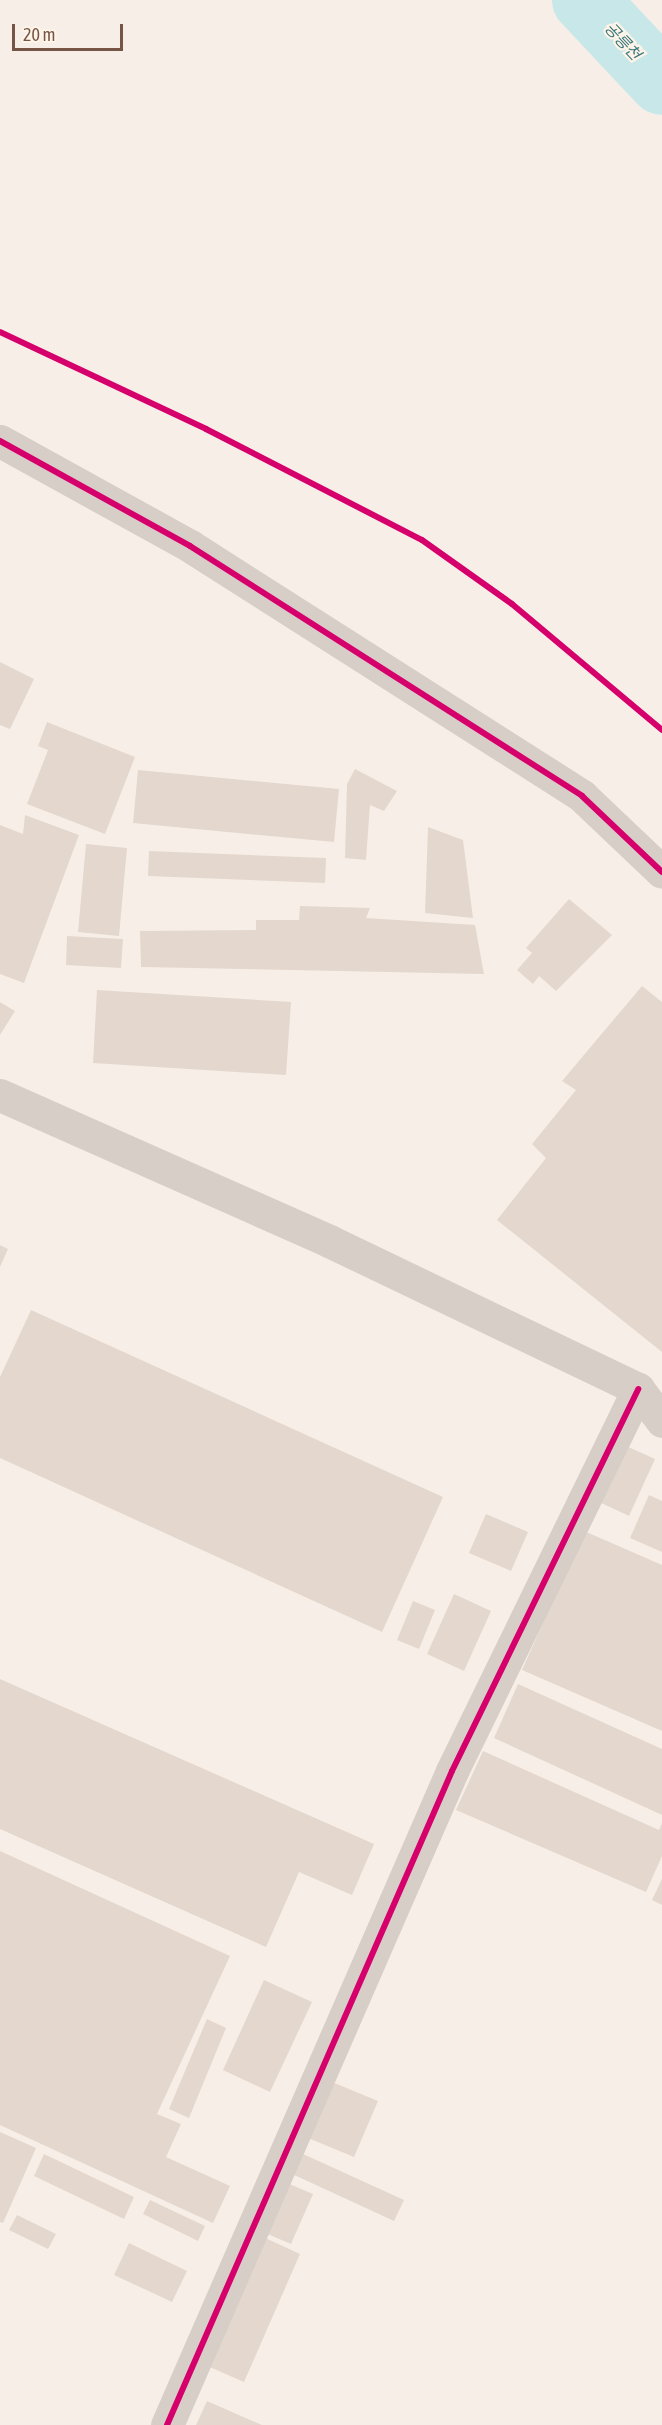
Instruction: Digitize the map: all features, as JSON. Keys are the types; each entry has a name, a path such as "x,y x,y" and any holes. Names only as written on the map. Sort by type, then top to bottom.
{"street":[{"path":"0,441 190,546 582,796 662,872"},
{"path":"0,1095 329,1240 638,1389 662,1420"},
{"path":"167,2425 452,1771 638,1389"}],"building":[{"path":"0,662 34,679 10,729 0,725"},
{"path":"47,722 135,757 105,834 27,804 48,750 38,746"},
{"path":"355,769 397,791 384,811 370,805 366,860 345,858 347,784"},
{"path":"138,770 339,789 334,842 133,823"},
{"path":"25,815 79,835 24,983 0,974 0,825 23,834"},
{"path":"428,827 463,840 473,918 425,913"},
{"path":"86,844 127,848 119,936 78,932"},
{"path":"149,851 326,858 325,883 148,876"},
{"path":"569,899 612,935 556,991 539,976 533,984 517,970 532,953 526,948"},
{"path":"300,906 370,908 366,918 475,925 484,974 141,967 140,931 256,930 256,920 299,920"},
{"path":"67,936 123,939 121,968 66,965"},
{"path":"642,986 662,1002 662,1352 497,1220 546,1158 532,1144 576,1090 562,1081"},
{"path":"97,990 291,1002 286,1075 93,1063"},
{"path":"0,1002 15,1011 0,1035"},
{"path":"0,1245 8,1249 0,1267"},
{"path":"31,1310 443,1497 382,1632 0,1458 0,1377"},
{"path":"624,1445 655,1459 629,1516 599,1502"},
{"path":"649,1495 662,1501 662,1552 630,1538"},
{"path":"486,1514 528,1532 511,1571 469,1553"},
{"path":"584,1531 662,1565 662,1731 522,1670"},
{"path":"454,1594 491,1611 464,1671 427,1654"},
{"path":"413,1601 435,1610 419,1649 397,1640"},
{"path":"0,1679 374,1844 352,1895 299,1872 266,1947 0,1829"},
{"path":"518,1684 662,1749 662,1815 494,1738"},
{"path":"483,1751 659,1830 662,1823 662,1856 646,1892 456,1810"},
{"path":"0,1851 230,1956 157,2114 181,2124 166,2157 230,2186 213,2223 0,2125"},
{"path":"662,1879 662,1905 652,1900"},
{"path":"264,1980 312,2002 270,2092 223,2070"},
{"path":"207,2019 226,2028 189,2118 169,2109"},
{"path":"332,2082 378,2101 354,2157 308,2138"},
{"path":"0,2132 36,2148 3,2223 0,2222"},
{"path":"301,2153 404,2200 394,2221 292,2174"},
{"path":"44,2154 134,2197 124,2219 34,2176"},
{"path":"287,2183 313,2194 291,2244 265,2233"},
{"path":"150,2200 205,2226 198,2241 143,2214"},
{"path":"17,2215 56,2234 48,2249 9,2230"},
{"path":"261,2236 300,2254 244,2382 205,2365"},
{"path":"129,2243 187,2271 172,2302 114,2275"},
{"path":"207,2401 262,2425 196,2425"}],"waterway":[{"name":"공릉천","path":"585,0 662,82"}],"cycle path":[{"path":"0,332 206,429 422,540 512,604 662,730"},
{"path":"0,441 190,546 582,796 662,872"},
{"path":"167,2425 452,1771 638,1389"}]}
